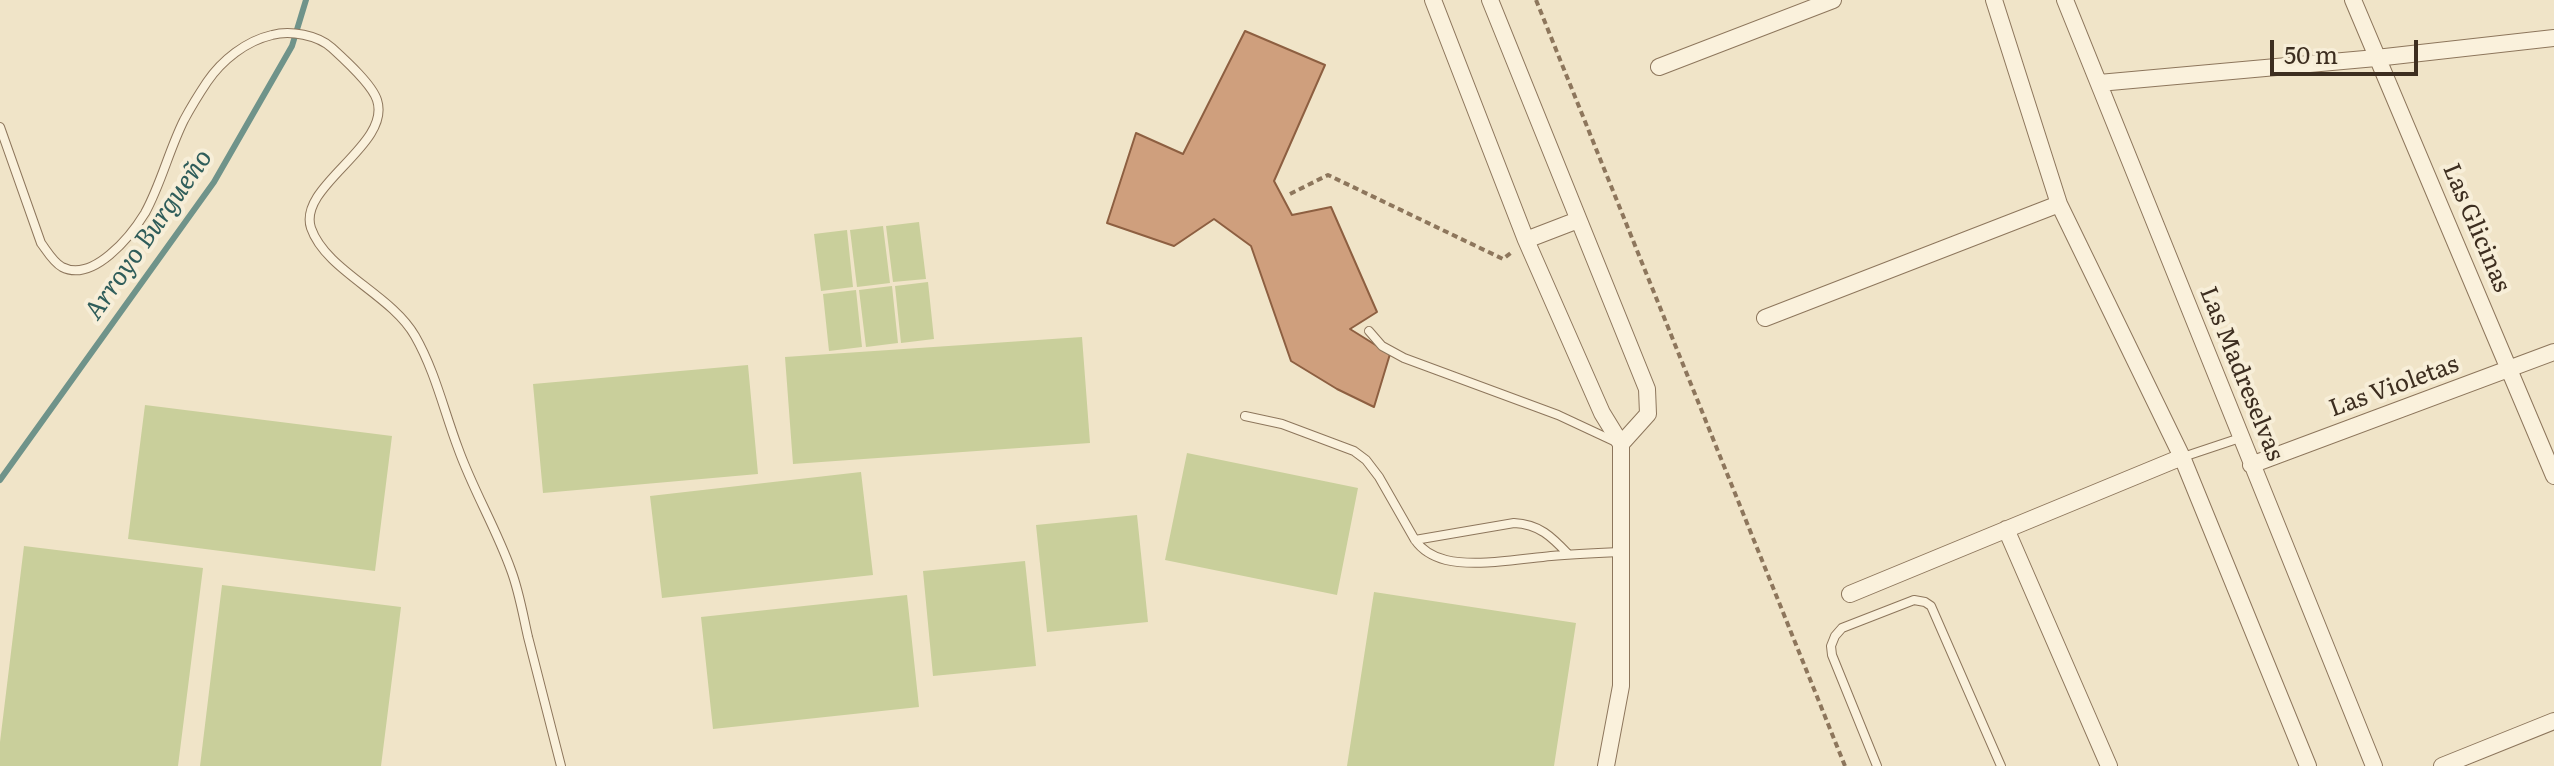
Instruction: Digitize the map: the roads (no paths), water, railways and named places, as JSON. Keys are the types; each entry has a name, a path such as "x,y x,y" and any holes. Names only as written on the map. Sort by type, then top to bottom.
{"street":[{"path":"1433,0 1526,240 1602,413 1621,444 1621,686 1606,766"},
{"path":"1490,0 1647,389 1648,414 1621,444"},
{"path":"1659,67 1833,0"},
{"path":"1994,0 2059,204 2182,457 2308,766"},
{"name":"Las Madreselvas","path":"2065,0 2374,766"},
{"name":"Las Glicinas","path":"2353,0 2554,476"},
{"path":"2099,83 2554,38"},
{"path":"1765,318 2059,204"},
{"path":"1526,240 1578,220"},
{"name":"Las Violetas","path":"2251,465 2554,352"},
{"path":"1850,594 2182,457"},
{"path":"2006,529 2109,766"},
{"path":"2442,766 2554,721"}],"lane":[{"path":"0,127 41,243 63,268 78,269 99,265 144,215 184,121 206,84 221,63 248,45 261,37 278,33 308,36 329,45 369,86 378,101 377,119 367,140 310,207 309,223 327,254 396,311 414,333 427,359 458,450 512,572 561,766"},
{"path":"1369,331 1382,346 1404,358 1558,415 1621,444"},
{"path":"1245,416 1282,424 1354,451 1366,460 1379,477 1415,540 1426,551 1448,561 1506,561 1620,552"},
{"path":"2182,457 2240,438"},
{"path":"1415,540 1525,523 1550,535 1568,554"},
{"path":"1877,766 1831,646 1842,628 1914,600 1931,606 2001,766"}],"waterway":[{"name":"Arroyo Burgueño","path":"0,480 214,182 292,46 306,0"}]}
